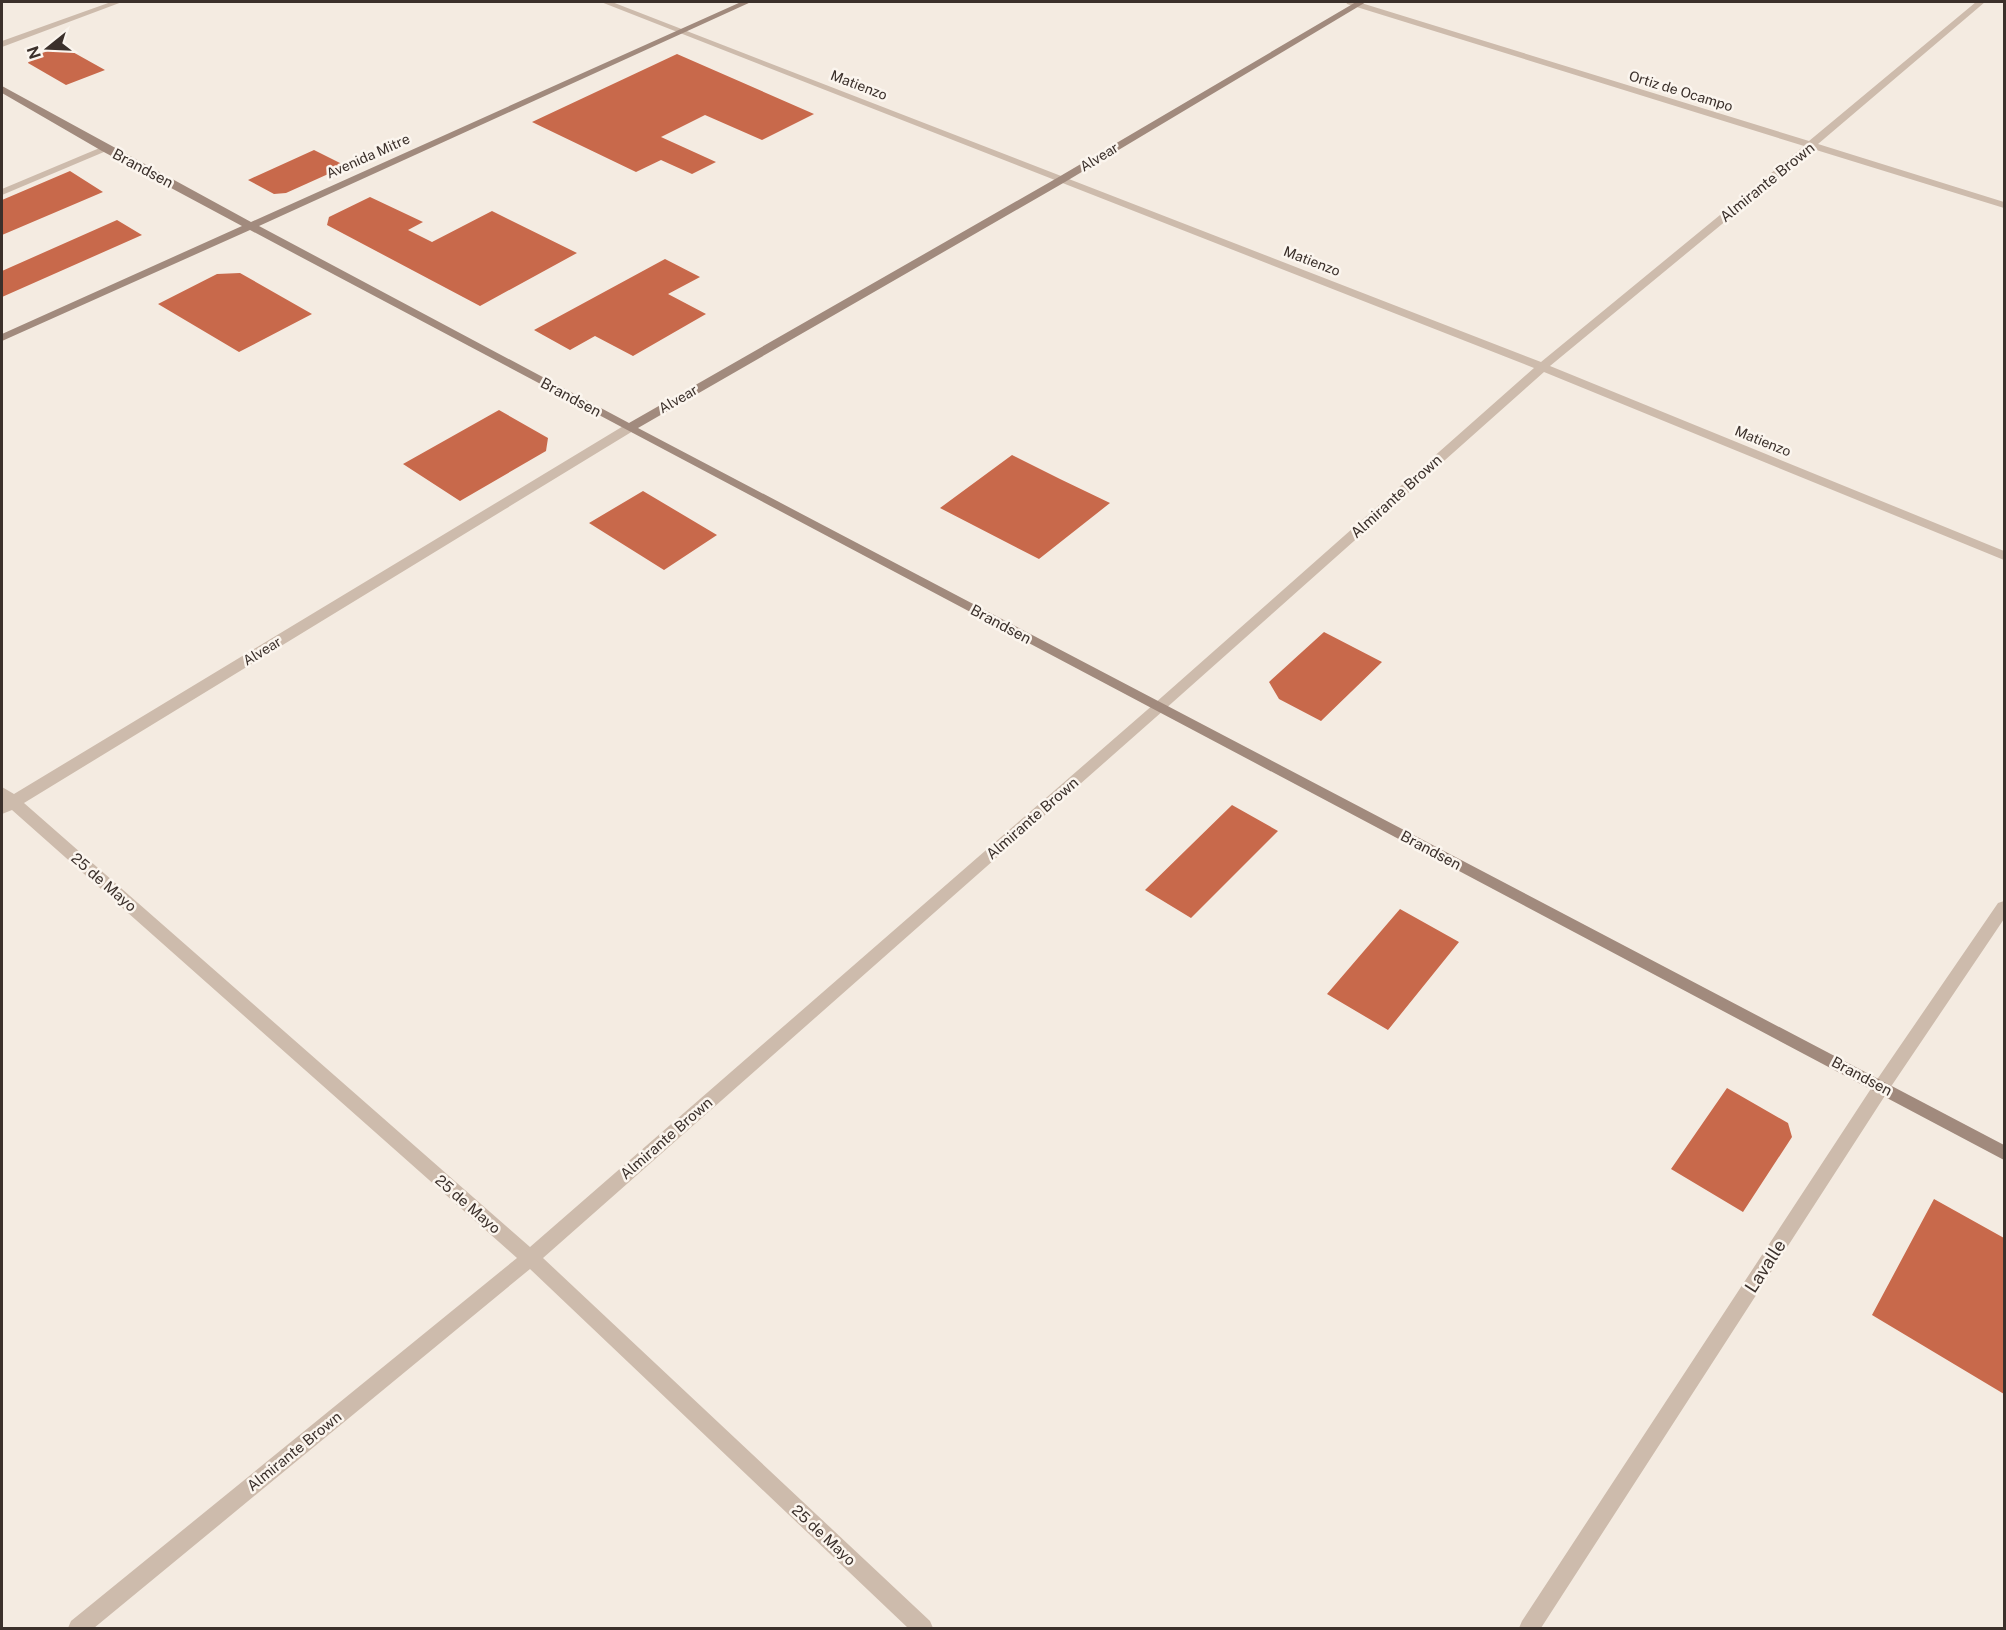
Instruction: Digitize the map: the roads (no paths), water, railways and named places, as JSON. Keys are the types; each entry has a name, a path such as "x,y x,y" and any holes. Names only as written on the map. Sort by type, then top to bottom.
{"main road":[{"name":"Avenida Mitre","path":"2,338 747,2"},
{"name":"Alvear","path":"629,428 1061,180 1357,2"},
{"name":"Brandsen","path":"2,89 106,149 629,428 1882,1086 2004,1153"}],"street":[{"path":"2,44 118,2"},
{"name":"Matienzo","path":"605,2 1542,366 2004,556"},
{"name":"Ortiz de Ocampo","path":"1357,2 2004,206"},
{"name":"Almirante Brown","path":"78,1629 530,1258 1159,708 1542,366 1981,2"},
{"path":"2,192 106,149"},
{"name":"Alvear","path":"5,801 629,428"},
{"name":"25 de Mayo","path":"5,801 530,1258 923,1629"},
{"name":"Lavalle","path":"1529,1629 1882,1086 2004,907"}]}
